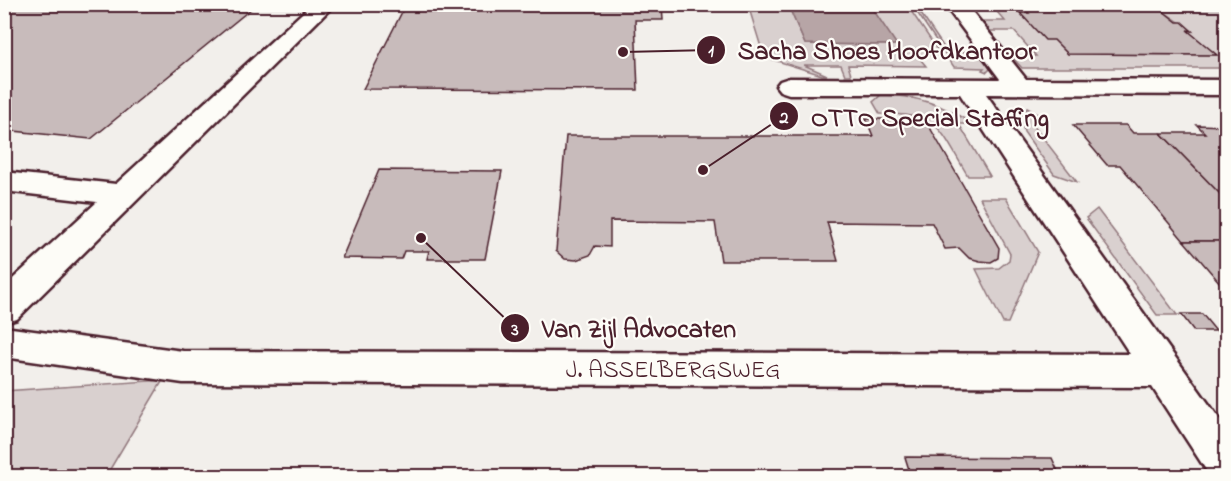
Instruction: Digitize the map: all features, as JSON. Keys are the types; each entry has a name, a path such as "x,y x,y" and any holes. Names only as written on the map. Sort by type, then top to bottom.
{"street":[{"path":"4,309 325,4"},
{"path":"954,4 1018,86"},
{"path":"789,86 1227,87"},
{"path":"968,87 1227,463"},
{"path":"4,181 123,195"},
{"name":"J. ASSELBERGSWEG","path":"4,342 183,367 1163,372"}],"shaded area":[{"path":"748,5 788,5 805,44 896,45 870,5 907,5 941,55 922,55 921,60 926,66 848,65 851,75 845,75 841,65 804,65 827,75 822,75 764,57"},
{"path":"788,5 870,5 897,45 805,44"},
{"path":"912,5 915,5 947,52 981,51 990,69 987,72 982,70 984,68 954,67"},
{"path":"991,5 1021,5 1068,54 1216,55 1187,30 1191,30 1154,5 1226,5 1226,68 1022,68 1011,56 1036,56 1014,31 990,31 982,21 1005,21"},
{"path":"881,95 929,102 951,111 972,124 959,124 990,176 968,176 943,135 927,121 916,117 880,114 873,102"},
{"path":"1027,108 1043,117 1033,125 1077,182 1054,174 1024,132 1021,119"},
{"path":"980,198 1006,198 1038,252 1008,323 1003,323 976,269 999,268 1009,260 1010,254"},
{"path":"1097,209 1177,315 1157,315 1086,218"},
{"path":"163,380 106,476 5,476 4,391"}],"building":[{"path":"4,4 257,4 91,139 4,130"},
{"path":"406,4 662,4 663,20 635,20 638,90 363,89"},
{"path":"1021,4 1154,4 1177,22 1182,22 1192,31 1187,30 1217,55 1068,54 1054,40 1045,40 1020,13 1029,13"},
{"path":"866,119 912,119 929,126 999,248 998,258 991,262 980,261 969,258 959,248 945,249 932,223 827,222 838,261 721,261 715,222 610,221 610,247 595,246 590,255 576,260 565,259 556,251 566,136 873,136"},
{"path":"1073,125 1126,125 1133,133 1161,133 1226,200 1226,241 1184,241 1120,165 1107,165"},
{"path":"1197,125 1226,126 1226,200 1161,133 1205,133"},
{"path":"379,170 502,171 485,259 427,259 429,251 404,251 401,259 342,258"},
{"path":"1184,241 1226,241 1226,290"},
{"path":"1181,314 1202,314 1216,331 1194,331"},
{"path":"905,457 1052,458 1060,476 911,476"}],"place":[{"name":"Sacha Shoes Hoofdkantoor","path":"623,52"},
{"name":"OTTO Special Staffing","path":"703,170"},
{"name":"Van Zijl Advocaten","path":"421,238"}]}
